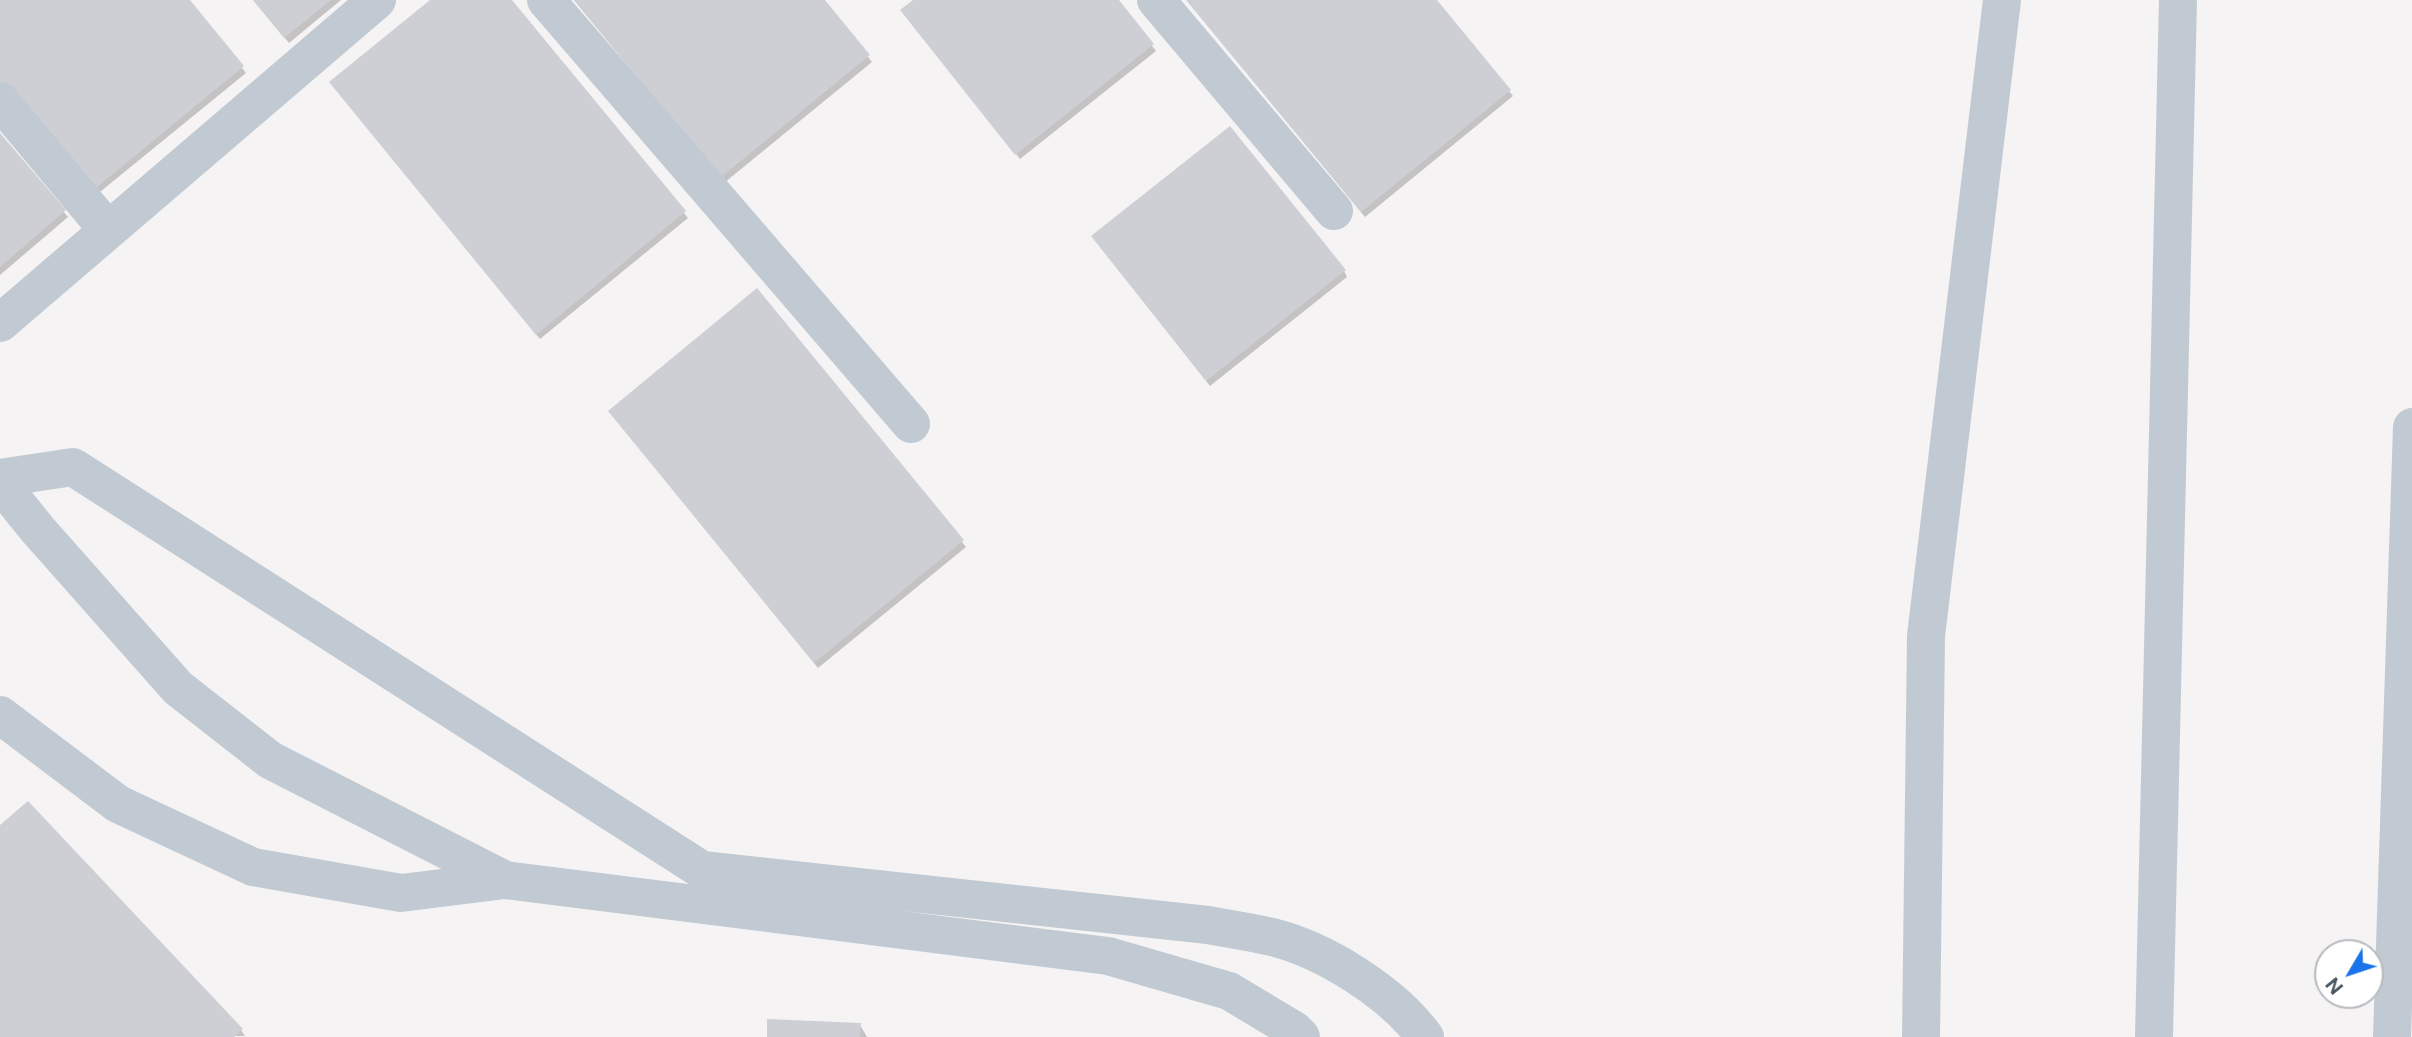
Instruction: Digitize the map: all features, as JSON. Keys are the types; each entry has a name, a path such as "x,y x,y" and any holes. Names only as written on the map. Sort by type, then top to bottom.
{"street":[{"path":"0,323 377,0"},
{"path":"546,0 911,424"},
{"path":"1156,0 1334,211"},
{"path":"1921,1037 1926,636 2003,0"},
{"path":"2154,1037 2178,0"},
{"path":"0,101 107,229"},
{"path":"2392,1037 2412,427"},
{"path":"505,880 271,760 178,688 38,530 0,481 73,467 702,870 1208,925 1275,938 1324,957 1374,985 1425,1037"},
{"path":"0,512 38,530"},
{"path":"0,715 118,804 253,867 401,893 505,880 1108,956 1229,992 1294,1030 1301,1037"}],"building":[{"path":"0,0 190,0 244,66 91,192 0,81"},
{"path":"253,0 331,0 284,38"},
{"path":"430,0 512,0 686,211 536,335 329,82"},
{"path":"574,0 825,0 870,55 720,178"},
{"path":"913,0 1119,0 1154,44 1015,155 900,10"},
{"path":"1186,0 1437,0 1511,90 1361,212"},
{"path":"1230,126 1346,270 1206,381 1091,236"},
{"path":"0,133 66,210 0,267"},
{"path":"757,288 964,540 814,663 608,411"},
{"path":"28,801 243,1029 234,1037 0,1037 0,825"},
{"path":"767,1019 861,1023 860,1037 767,1037"}]}
